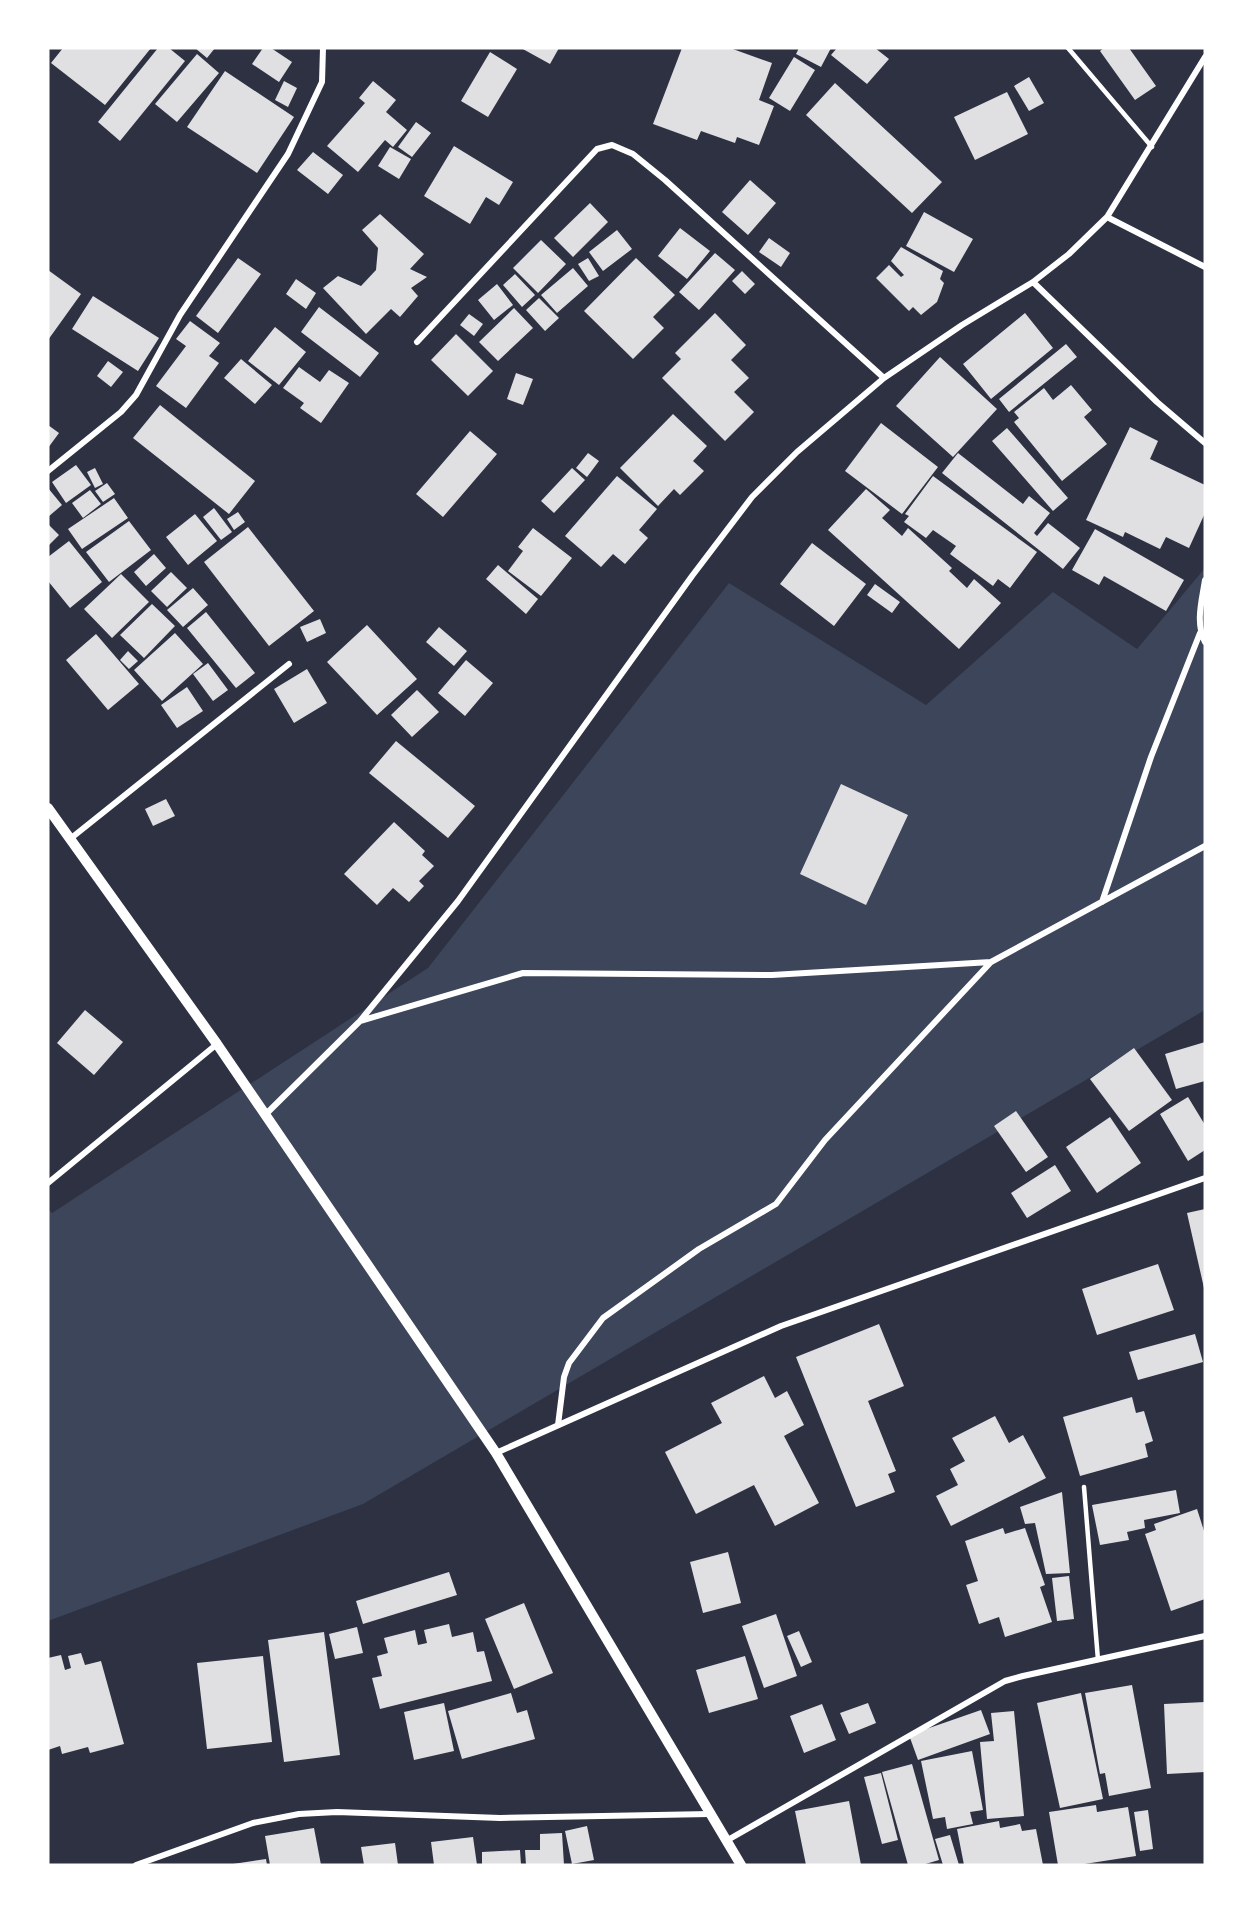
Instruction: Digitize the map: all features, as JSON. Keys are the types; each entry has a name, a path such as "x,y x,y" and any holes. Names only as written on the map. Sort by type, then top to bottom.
{"street":[{"path":"48,471 121,412 136,395 180,315 288,154 322,82 322,48"},
{"path":"265,1115 360,1021 458,901 692,576 752,497 797,452 884,378 962,325 1033,282 1069,254 1107,217 1152,147 1205,57"},
{"path":"417,342 597,149 612,145 633,154 665,180 884,378"},
{"path":"1107,217 1205,267"},
{"path":"1033,282 1157,402 1205,443"},
{"path":"1102,902 1151,757 1200,633 1205,580"},
{"path":"1200,633 1205,642"},
{"path":"70,839 289,664"},
{"path":"48,808 217,1044 496,1453 741,1865"},
{"path":"558,1425 564,1377 569,1363 603,1318 699,1249 776,1204 825,1140 992,962 1205,846"},
{"path":"360,1021 524,973 772,975 992,962"},
{"path":"48,1183 217,1044"},
{"path":"496,1453 781,1326 1205,1178"},
{"path":"726,1841 997,1686 1023,1676 1205,1636"},
{"path":"136,1865 253,1823 299,1814 337,1812 500,1818 710,1814"}],"lane":[{"path":"1068,48 1152,147"},
{"path":"1084,1487 1098,1660"}],"shaded area":[{"path":"1205,568 1205,1010 363,1504 48,1621 48,1209 52,1213 428,968 729,583 926,705 1053,592 1137,649"}],"building":[{"path":"63,48 151,48 105,105 51,63"},
{"path":"158,48 169,48 185,61 120,141 98,122"},
{"path":"195,48 215,48 207,58"},
{"path":"263,48 271,48 292,62 279,82 252,64"},
{"path":"521,48 559,48 550,64"},
{"path":"682,48 730,48 772,63 759,100 774,106 759,145 737,137 735,143 701,131 697,140 653,124"},
{"path":"799,48 831,48 821,67 796,54"},
{"path":"837,48 875,48 889,59 867,84 831,55"},
{"path":"1104,48 1129,48 1156,86 1135,100 1100,51"},
{"path":"490,52 517,69 488,117 461,101"},
{"path":"197,54 219,73 177,122 155,104"},
{"path":"794,57 815,70 790,111 769,98"},
{"path":"225,71 294,117 257,173 187,127"},
{"path":"1029,77 1044,103 1029,111 1014,86"},
{"path":"284,81 297,88 288,107 275,100"},
{"path":"373,81 396,100 386,112 407,130 393,147 385,140 358,172 327,146 365,103 359,98"},
{"path":"835,83 942,182 912,213 806,115"},
{"path":"1007,92 1028,134 975,160 954,117"},
{"path":"416,122 431,133 412,157 398,147"},
{"path":"454,146 513,182 499,205 486,197 470,224 424,196"},
{"path":"390,147 411,159 399,179 378,166"},
{"path":"313,152 343,175 328,194 297,170"},
{"path":"750,180 776,203 748,235 722,212"},
{"path":"590,203 608,222 573,257 554,238"},
{"path":"924,212 973,239 954,272 906,246"},
{"path":"380,214 424,254 410,269 427,277 411,288 418,296 400,317 391,309 366,334 323,288 338,276 361,286 376,270 378,248 362,230"},
{"path":"680,228 710,251 687,279 658,256"},
{"path":"617,230 632,249 603,271 589,252"},
{"path":"769,238 790,253 781,267 759,252"},
{"path":"541,240 566,264 538,293 513,268"},
{"path":"901,247 943,271 940,279 944,283 937,302 921,315 913,307 909,311 876,278 889,265 901,277 904,275 891,261"},
{"path":"715,253 735,270 699,310 679,292"},
{"path":"238,258 261,274 218,333 196,316"},
{"path":"588,258 599,276 589,281 578,264"},
{"path":"636,258 675,295 653,317 664,328 633,359 584,311"},
{"path":"573,268 588,286 557,313 541,295"},
{"path":"48,270 81,294 48,340"},
{"path":"742,271 755,284 745,294 732,281"},
{"path":"515,274 535,295 522,307 503,285"},
{"path":"296,279 316,293 306,309 286,294"},
{"path":"497,284 513,305 494,320 478,300"},
{"path":"93,296 159,338 138,371 72,329"},
{"path":"539,298 559,318 545,331 526,310"},
{"path":"319,307 379,353 360,377 301,332"},
{"path":"514,308 533,328 498,361 479,342"},
{"path":"715,313 746,345 731,360 749,378 734,392 754,412 725,441 662,378 681,359 675,353"},
{"path":"1025,313 1053,348 991,399 963,364"},
{"path":"469,314 483,324 474,336 460,325"},
{"path":"190,321 220,343 209,356 219,363 186,408 156,386 186,346 176,339"},
{"path":"275,327 306,352 279,385 248,361"},
{"path":"456,334 493,371 468,396 431,360"},
{"path":"1066,344 1077,357 1009,412 999,399"},
{"path":"940,357 997,409 953,457 896,406"},
{"path":"241,359 272,385 255,404 224,378"},
{"path":"108,361 123,372 111,387 97,376"},
{"path":"299,367 320,382 329,370 349,383 321,423 300,408 304,403 283,388"},
{"path":"516,373 533,379 523,405 507,399"},
{"path":"1071,385 1092,410 1084,417 1107,444 1062,481 1014,422 1019,418 1014,412 1044,388 1053,400"},
{"path":"160,405 255,481 229,514 133,438"},
{"path":"673,414 707,446 693,461 704,471 680,495 674,489 658,506 620,468"},
{"path":"881,423 938,467 902,514 845,471"},
{"path":"48,425 59,433 48,448"},
{"path":"1130,427 1158,441 1150,459 1205,485 1205,513 1189,548 1166,537 1160,549 1125,532 1123,537 1086,520"},
{"path":"1007,428 1068,498 1053,511 992,441"},
{"path":"470,431 497,454 443,517 416,494"},
{"path":"588,453 599,461 587,477 576,468"},
{"path":"958,453 1023,504 1029,496 1050,513 1034,533 1037,536 1048,523 1080,548 1063,569 942,473"},
{"path":"76,465 91,485 66,503 52,482"},
{"path":"95,468 103,484 95,488 87,472"},
{"path":"572,468 585,480 554,513 541,501"},
{"path":"617,476 657,509 639,530 648,538 625,564 613,554 601,567 565,536"},
{"path":"933,476 1037,552 1010,588 998,579 993,586 950,554 956,546 933,530 926,538 904,522 909,516 905,514"},
{"path":"107,483 115,494 103,502 95,491"},
{"path":"48,488 62,505 48,517"},
{"path":"866,489 890,510 882,518 902,536 908,528 952,568 949,571 967,588 974,579 1001,603 959,649 828,530"},
{"path":"90,490 101,504 83,518 72,503"},
{"path":"114,498 128,518 82,549 68,529"},
{"path":"214,508 232,532 221,540 203,517"},
{"path":"238,512 245,522 234,530 227,519"},
{"path":"195,514 217,541 188,565 166,537"},
{"path":"129,521 151,550 109,582 86,552"},
{"path":"48,524 59,535 48,546"},
{"path":"248,527 314,611 269,646 204,562"},
{"path":"533,528 572,558 541,596 508,571 523,551 518,547"},
{"path":"1095,529 1184,580 1166,611 1104,576 1099,585 1072,570"},
{"path":"69,541 102,582 70,608 48,581 48,557"},
{"path":"812,543 866,584 834,626 780,584"},
{"path":"154,554 166,568 146,586 134,572"},
{"path":"498,565 538,599 526,614 486,579"},
{"path":"171,572 187,588 167,607 151,591"},
{"path":"121,574 149,602 112,638 84,609"},
{"path":"875,584 900,602 892,613 867,595"},
{"path":"193,588 208,605 183,627 167,610"},
{"path":"152,604 175,626 144,658 120,635"},
{"path":"206,612 255,673 236,688 187,628"},
{"path":"320,619 326,633 307,642 300,627"},
{"path":"367,625 417,679 377,715 327,662"},
{"path":"439,627 467,651 454,666 426,642"},
{"path":"175,633 203,664 162,701 134,670"},
{"path":"96,634 139,684 108,710 66,660"},
{"path":"128,651 138,661 129,669 120,660"},
{"path":"466,660 493,683 465,716 438,693"},
{"path":"208,663 228,690 213,701 193,674"},
{"path":"307,669 327,703 294,723 274,689"},
{"path":"187,687 203,711 177,728 161,705"},
{"path":"417,690 439,712 412,737 391,715"},
{"path":"396,741 475,806 448,838 369,773"},
{"path":"841,784 908,815 866,905 800,874"},
{"path":"166,799 175,816 153,826 145,809"},
{"path":"394,822 425,851 422,855 434,866 419,881 424,886 409,902 393,888 377,905 344,874"},
{"path":"85,1010 123,1042 94,1075 57,1043"},
{"path":"1205,1042 1205,1081 1176,1089 1165,1054"},
{"path":"1134,1048 1172,1100 1129,1131 1090,1079"},
{"path":"1188,1097 1205,1125 1205,1150 1188,1161 1160,1114"},
{"path":"1016,1111 1048,1157 1026,1172 994,1126"},
{"path":"1110,1117 1141,1163 1097,1193 1066,1147"},
{"path":"1055,1165 1071,1191 1027,1218 1011,1193"},
{"path":"1205,1209 1205,1288 1204,1288 1187,1213"},
{"path":"1158,1264 1174,1310 1097,1335 1082,1289"},
{"path":"879,1324 904,1386 868,1401 896,1471 888,1474 895,1492 856,1507 796,1357"},
{"path":"1195,1334 1203,1362 1138,1380 1129,1352"},
{"path":"764,1376 775,1398 787,1391 804,1425 784,1436 819,1503 775,1526 754,1485 696,1514 665,1452 722,1423 711,1403"},
{"path":"1132,1397 1136,1413 1144,1411 1153,1441 1145,1444 1148,1457 1080,1476 1063,1417"},
{"path":"995,1416 1009,1443 1023,1435 1046,1478 951,1526 936,1496 958,1485 950,1469 965,1461 952,1438"},
{"path":"1176,1490 1180,1513 1144,1520 1145,1528 1127,1532 1129,1540 1100,1545 1092,1505"},
{"path":"1062,1492 1070,1573 1046,1574 1035,1523 1025,1524 1020,1507"},
{"path":"1197,1509 1205,1534 1205,1599 1171,1611 1145,1534 1156,1530 1154,1524"},
{"path":"1003,1528 1005,1534 1025,1528 1045,1585 1040,1587 1052,1622 1005,1637 999,1617 979,1624 966,1585 978,1581 965,1541"},
{"path":"728,1552 741,1603 703,1613 690,1562"},
{"path":"449,1572 457,1595 363,1624 356,1601"},
{"path":"1069,1576 1074,1619 1057,1621 1052,1578"},
{"path":"524,1603 553,1673 514,1689 485,1619"},
{"path":"776,1614 797,1676 764,1688 742,1626"},
{"path":"449,1624 452,1637 473,1632 477,1652 484,1651 492,1681 380,1709 372,1678 382,1676 377,1656 388,1653 384,1638 415,1630 418,1645 427,1643 424,1630"},
{"path":"357,1627 363,1653 335,1659 329,1634"},
{"path":"799,1631 812,1662 801,1667 787,1636"},
{"path":"324,1632 340,1755 284,1762 268,1640"},
{"path":"81,1653 85,1665 101,1661 124,1744 90,1753 88,1747 62,1754 60,1746 48,1750 48,1658 61,1655 65,1670 71,1668 68,1656"},
{"path":"263,1656 272,1742 207,1749 197,1663"},
{"path":"745,1656 758,1699 709,1713 696,1670"},
{"path":"1132,1685 1151,1788 1109,1796 1105,1773 1100,1774 1085,1693"},
{"path":"511,1693 517,1713 527,1710 535,1739 462,1759 448,1711"},
{"path":"1081,1693 1103,1799 1060,1808 1037,1703"},
{"path":"1205,1702 1205,1772 1167,1774 1164,1704"},
{"path":"444,1703 454,1751 414,1760 404,1712"},
{"path":"868,1703 876,1723 849,1734 840,1713"},
{"path":"822,1704 836,1740 804,1753 790,1716"},
{"path":"981,1710 990,1734 918,1760 909,1735"},
{"path":"1014,1711 1024,1816 987,1819 980,1742 994,1741 991,1713"},
{"path":"972,1751 983,1810 970,1812 973,1824 947,1829 945,1817 933,1819 921,1761"},
{"path":"912,1764 939,1860 922,1865 908,1865 882,1772"},
{"path":"881,1773 898,1840 882,1844 864,1777"},
{"path":"849,1801 861,1865 806,1865 795,1811"},
{"path":"1096,1805 1097,1812 1128,1807 1136,1856 1078,1865 1058,1865 1049,1812"},
{"path":"1148,1810 1153,1849 1140,1851 1134,1812"},
{"path":"999,1821 1000,1828 1020,1824 1022,1831 1036,1829 1043,1865 964,1865 957,1829"},
{"path":"587,1826 594,1860 572,1864 565,1831"},
{"path":"314,1828 321,1865 270,1865 265,1836"},
{"path":"562,1833 564,1865 526,1865 525,1850 540,1850 540,1834"},
{"path":"950,1835 959,1865 943,1865 935,1839"},
{"path":"473,1837 477,1865 434,1865 431,1842"},
{"path":"395,1843 398,1865 364,1865 361,1847"},
{"path":"520,1850 521,1865 482,1865 482,1852"},
{"path":"266,1859 267,1865 233,1865 233,1864"}]}
